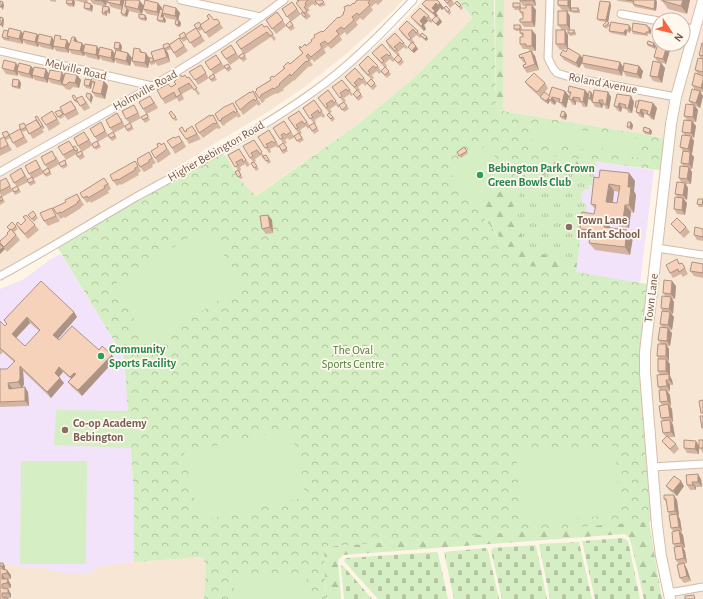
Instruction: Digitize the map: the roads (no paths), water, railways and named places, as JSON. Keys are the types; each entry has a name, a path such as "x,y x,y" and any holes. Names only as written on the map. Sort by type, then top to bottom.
{"main road":[{"name":"Town Lane","path":"670,596 657,526 645,373 645,352 671,124 676,97 703,0"}],"street":[{"path":"181,0 261,17"},
{"name":"Holmville Road","path":"0,172 206,54 284,0"},
{"name":"Higher Bebington Road","path":"0,276 221,149 297,103 346,66 413,0"},
{"name":"Roland Avenue","path":"550,0 548,58 557,73 574,78 676,97"},
{"path":"621,14 651,19"},
{"name":"Melville Road","path":"0,52 152,86"},
{"path":"657,248 703,255"},
{"path":"652,467 703,464"},
{"path":"670,596 703,587"}],"place":[{"name":"Bebington Park Crown Green Bowls Club","path":"480,175"},
{"name":"Town Lane Infant School","path":"569,227"},
{"name":"Community Sports Facility","path":"101,356"},
{"name":"Co-op Academy Bebington","path":"65,430"}],"park label":[{"name":"The Oval Sports Centre","path":"353,357"}]}
